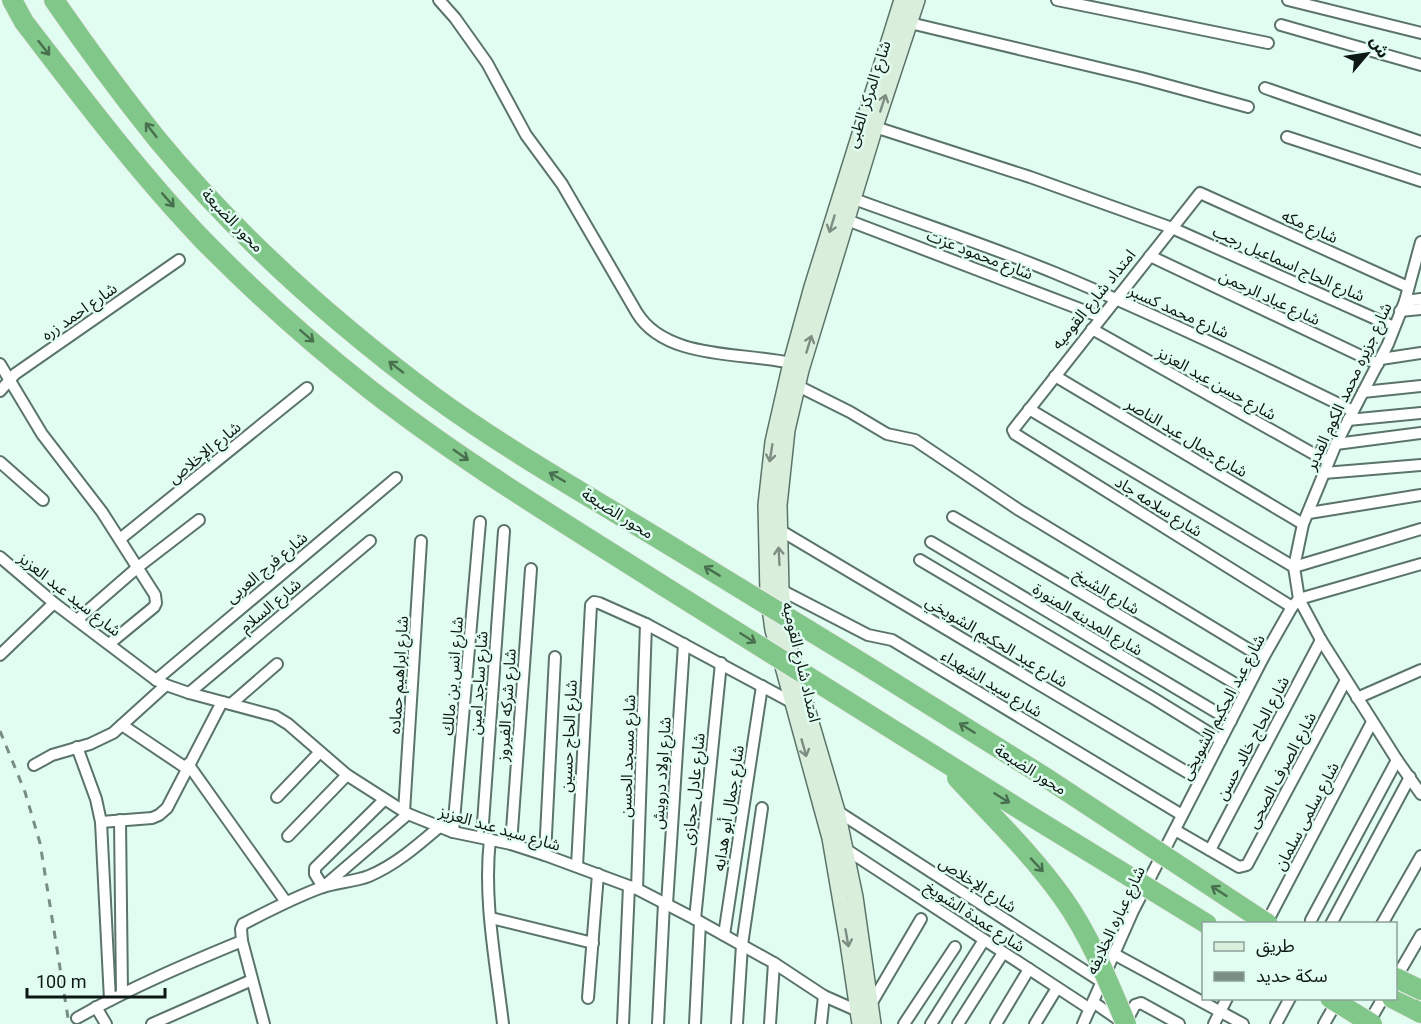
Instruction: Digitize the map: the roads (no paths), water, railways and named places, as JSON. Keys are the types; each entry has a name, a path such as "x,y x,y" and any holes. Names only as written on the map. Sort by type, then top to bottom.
{"highway":[{"name":"محور الضبعة","path":"12,0 24,22 133,161 203,240 278,311 368,388 508,487 941,760 1204,922"},
{"name":"محور الضبعة","path":"54,0 105,72 159,140 226,215 300,288 389,362 479,428 1048,779 1264,922"},
{"path":"941,760 1044,872 1064,900 1094,950 1125,1024"},
{"path":"1397,979 1421,990"},
{"path":"1332,1000 1370,1024"},
{"path":"1394,1000 1421,1013"}],"street":[{"path":"439,0 455,18 487,63 526,135 562,184 637,314 650,330 663,339 684,347 791,363"},
{"name":"شارع المركز الطبى","path":"849,168 902,0"},
{"name":"شارع المركز الطبى","path":"854,198 917,0"},
{"path":"1057,0 1268,43"},
{"path":"1288,0 1421,33"},
{"path":"910,22 1141,78 1248,107"},
{"path":"1281,25 1421,65"},
{"path":"1265,88 1421,142"},
{"name":"شارع الحاج اسماعيل رجب","path":"875,127 1030,177 1172,228 1394,327"},
{"path":"1287,137 1421,181"},
{"name":"امتداد شارع القوميه","path":"849,168 791,363 770,463 766,505 766,557 773,630 830,838 863,1013 873,1024"},
{"name":"امتداد شارع القوميه","path":"1014,428 1200,193"},
{"name":"شارع مكه","path":"1200,193 1408,286"},
{"name":"امتداد شارع القوميه","path":"854,198 798,386 783,455 778,529 781,590 790,651 837,811 855,897 863,1013"},
{"name":"شارع محمد كسبر","path":"854,198 1052,272 1116,299 1234,353 1350,415"},
{"name":"شارع محمود عزت","path":"847,220 1101,317"},
{"name":"شارع جزيره محمد الكوم القدير","path":"1420,248 1394,327 1326,467 1304,524 1294,567 1295,603 1421,794"},
{"name":"شارع عباد الرحمن","path":"1150,256 1379,361"},
{"name":"شارع احمد زره","path":"0,391 15,374 179,260"},
{"path":"1402,306 1421,299"},
{"path":"1402,306 1421,309"},
{"name":"شارع حسن عبد العزيز","path":"1092,329 1326,467"},
{"path":"1379,361 1421,353"},
{"path":"0,364 42,434 96,504 155,595 154,607 110,644"},
{"name":"شارع جمال عبد الناصر","path":"1055,376 1304,524"},
{"path":"798,386 887,434 915,440 1020,510 1263,658"},
{"path":"1363,393 1421,386"},
{"name":"شارع الإخلاص","path":"120,540 307,388"},
{"path":"1029,410 1294,567 1421,530"},
{"path":"1350,415 1421,413"},
{"name":"شارع سلامه جاد","path":"1014,428 1015,434 1295,603"},
{"path":"1336,444 1421,433"},
{"path":"0,462 43,500"},
{"path":"1326,467 1421,465"},
{"name":"شارع فرج العربى","path":"34,765 52,755 102,739 122,725 161,682 396,478"},
{"path":"1309,513 1421,495"},
{"name":"شارع الشيخ","path":"953,517 1246,690"},
{"path":"77,620 138,567 199,520"},
{"name":"شارع انس بن مالك","path":"453,832 480,522"},
{"name":"شارع عبد الحكيم الشويخي","path":"778,529 1200,780"},
{"name":"شارع ساجد امين","path":"503,1024 491,918 486,838 504,531"},
{"name":"شارع السلام","path":"189,693 370,541"},
{"name":"شارع ابراهيم حماده","path":"406,813 421,541"},
{"name":"شارع المدينه المنورة","path":"931,542 1231,721"},
{"path":"920,560 1221,740"},
{"name":"شارع سيد عبد العزيز","path":"2,562 161,682 189,693 275,716 288,724 347,775 406,813 438,828 511,844 633,888 698,920 774,963 824,996 863,1013"},
{"path":"1295,603 1421,564"},
{"name":"شارع شركه الفيروز","path":"511,844 531,569"},
{"name":"شارع سيد الشهداء","path":"781,590 868,635 892,640 1182,815"},
{"name":"شارع الحاج حسين","path":"577,866 590,608 594,602 599,603 646,624"},
{"path":"0,655 54,603"},
{"name":"شارع عبد الحكيم الشويخى","path":"1175,830 1246,690 1295,603"},
{"path":"646,624 806,711"},
{"name":"شارع مسجد الحسن","path":"623,1024 633,888 646,624"},
{"name":"شارع الحاج خالد حسن","path":"1210,850 1321,640"},
{"name":"شارع اولاد درويش","path":"658,1024 684,644"},
{"path":"545,855 555,657"},
{"name":"شارع عادل حجازى","path":"695,1024 698,920 721,663"},
{"path":"101,822 152,818 167,808 187,766 226,703 277,664"},
{"path":"1358,698 1421,670"},
{"name":"شارع الصرف الصحى","path":"1210,850 1239,867 1247,865 1346,680"},
{"name":"شارع جمال أبو هدايه","path":"724,935 762,686"},
{"name":"شارع سلمى سلمان","path":"1268,922 1372,722"},
{"path":"122,725 187,766 286,902"},
{"path":"77,747 96,799 101,822 110,1000"},
{"path":"277,797 319,753"},
{"path":"1311,920 1397,760"},
{"path":"288,836 347,775"},
{"path":"1332,922 1410,777"},
{"path":"323,887 315,874 315,868 384,800"},
{"path":"737,1024 742,945 762,808"},
{"name":"شارع الإخلاص","path":"837,811 1102,982"},
{"path":"323,887 406,813"},
{"path":"120,820 122,993"},
{"path":"264,1024 242,941 243,924 286,902 323,887 368,876 381,870 438,828"},
{"path":"1175,830 1210,850"},
{"name":"شارع عباره الخلايفه","path":"1083,1024 1133,911 1175,830"},
{"name":"شارع عمدة الشويخ","path":"843,848 1057,988 1125,1024"},
{"path":"1383,922 1421,856"},
{"path":"588,998 598,874"},
{"path":"491,918 593,944"},
{"path":"863,1013 921,919"},
{"path":"1397,975 1421,935"},
{"path":"931,1024 984,940"},
{"path":"77,1018 122,993 242,941"},
{"path":"904,1024 955,947"},
{"path":"958,1024 1003,952"},
{"path":"1114,954 1243,1024"},
{"path":"770,1024 774,963"},
{"path":"996,1024 1029,969"},
{"path":"152,1024 252,980"},
{"path":"1035,1024 1057,988"},
{"path":"822,1024 824,996"},
{"path":"1214,1024 1226,1000"},
{"path":"1276,1024 1289,1000"},
{"path":"1324,1024 1338,1000"},
{"path":"1370,1024 1382,1000"},
{"path":"1125,1024 1135,1005 1141,1003 1179,1024"},
{"path":"96,1007 106,1024"}],"railway":[{"path":"0,731 25,792 40,843 69,1024"}]}
